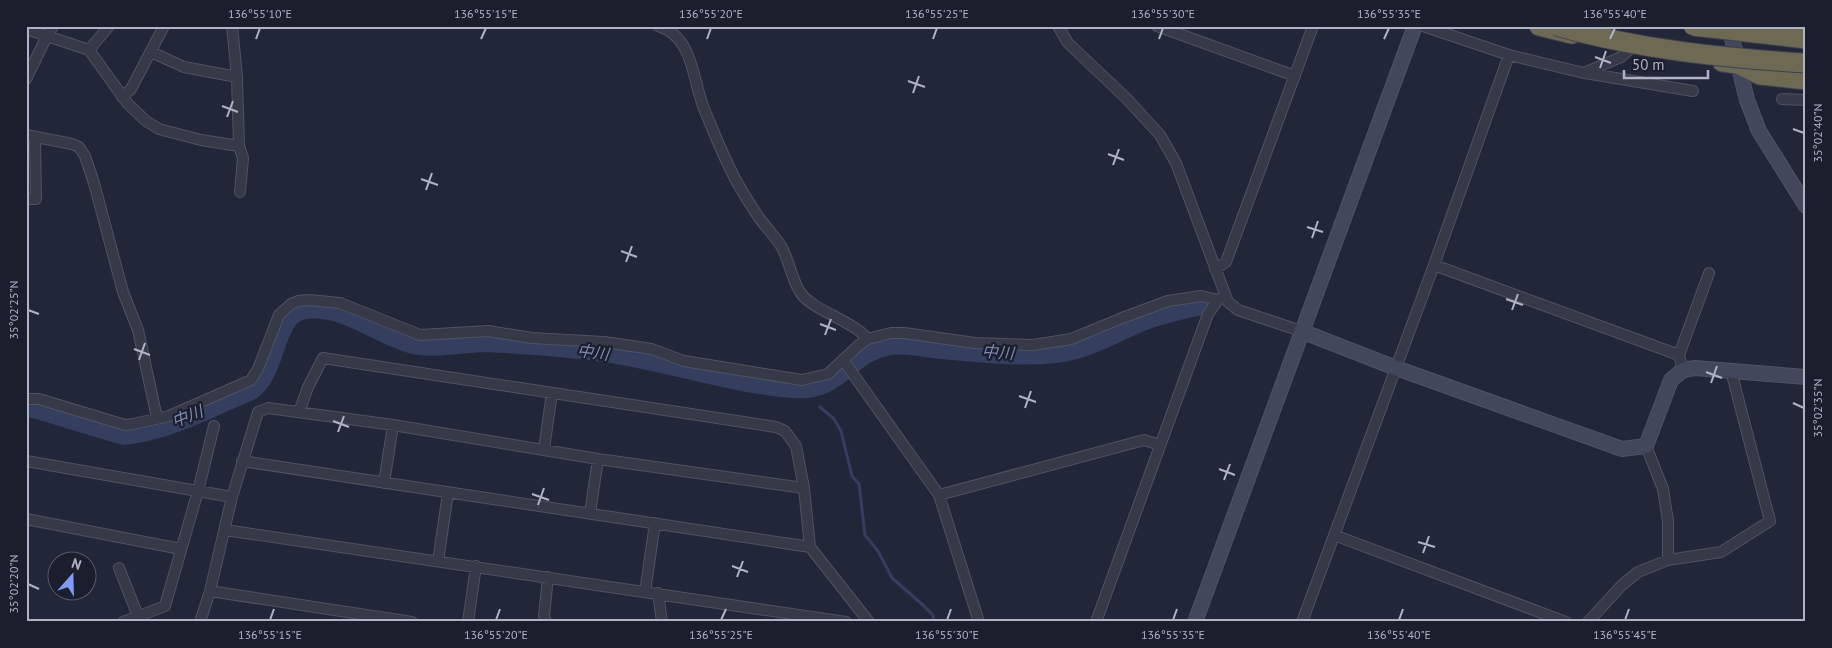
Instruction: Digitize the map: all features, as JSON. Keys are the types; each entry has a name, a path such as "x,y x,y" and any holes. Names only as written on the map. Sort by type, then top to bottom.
{"highway":[{"path":"1539,26 1632,47 1738,64 1760,75 1806,80"},
{"path":"1556,26 1646,46 1714,55 1806,63"},
{"path":"1693,26 1806,39"},
{"path":"1801,26 1806,27"}],"street":[{"path":"26,79 46,36 53,26"},
{"path":"89,50 109,26"},
{"path":"122,97 131,89 164,26"},
{"path":"232,26 237,77 239,146 242,158 240,192"},
{"path":"658,26 667,29 682,42 704,111 727,161 752,206 780,244 800,292 816,305 861,331 868,338"},
{"path":"1058,26 1068,43 1126,98 1160,135 1176,163 1215,270 1221,298"},
{"path":"1157,26 1295,76"},
{"path":"1215,270 1226,262 1313,26"},
{"path":"1729,26 1747,100 1759,131 1806,206"},
{"path":"26,29 89,50 122,97 146,121 159,128 201,140 239,146"},
{"path":"1195,622 1301,331 1418,29 1509,55 1584,73 1693,92"},
{"path":"1584,73 1621,57 1632,47"},
{"path":"151,52 184,67 237,77"},
{"path":"1302,622 1434,265 1509,55"},
{"path":"1782,99 1806,100"},
{"path":"26,199 36,199 31,136 72,144 78,147 85,156 94,182 123,292 138,330 157,418"},
{"path":"1434,265 1679,355"},
{"path":"1682,370 1679,355 1709,274"},
{"path":"26,399 39,399 125,425 170,416 251,380 258,369 279,315 291,304 309,300 340,303 420,336 488,331 532,338 604,342 652,349 684,361 802,380 828,374 868,338 890,333 904,333 975,343 1040,344 1071,339 1168,301 1201,296 1221,298 1238,310 1301,331 1396,368 1622,449 1646,446"},
{"path":"1096,622 1208,314 1221,298"},
{"path":"299,412 308,387 323,358 776,427 785,431 796,446 804,488 810,547 869,622"},
{"path":"842,360 939,495 979,622"},
{"path":"1668,560 1668,521 1663,488 1646,446 1671,380 1682,370 1695,368 1806,377"},
{"path":"1588,622 1622,585 1638,572 1668,560 1721,552 1770,521 1731,371"},
{"path":"544,449 552,393"},
{"path":"200,622 210,591 242,461 258,412 268,408 393,425 598,459 804,488"},
{"path":"384,483 393,425"},
{"path":"123,622 165,606 198,491 214,426"},
{"path":"939,495 1144,440 1160,445"},
{"path":"590,513 598,459"},
{"path":"26,461 232,497"},
{"path":"242,461 810,547"},
{"path":"438,561 448,492"},
{"path":"26,519 181,549"},
{"path":"645,592 655,523"},
{"path":"225,530 846,622"},
{"path":"1334,534 1566,622"},
{"path":"468,622 476,566"},
{"path":"118,568 138,616"},
{"path":"546,622 544,616 548,577"},
{"path":"210,591 412,622"},
{"path":"658,593 662,622"}],"waterway":[{"name":"中川","path":"26,408 34,408 123,435 156,429 204,411 251,390 266,371 285,323 292,315 301,310 331,310 345,314 400,340 414,344 440,346 486,342 590,350 629,356 745,382 809,388 833,379 872,350 885,346 906,345 984,353 1055,353 1089,345 1150,318 1202,305"},
{"path":"820,407 834,419 841,431 852,476 859,484 865,535 878,551 892,578 933,615 934,622"}]}
